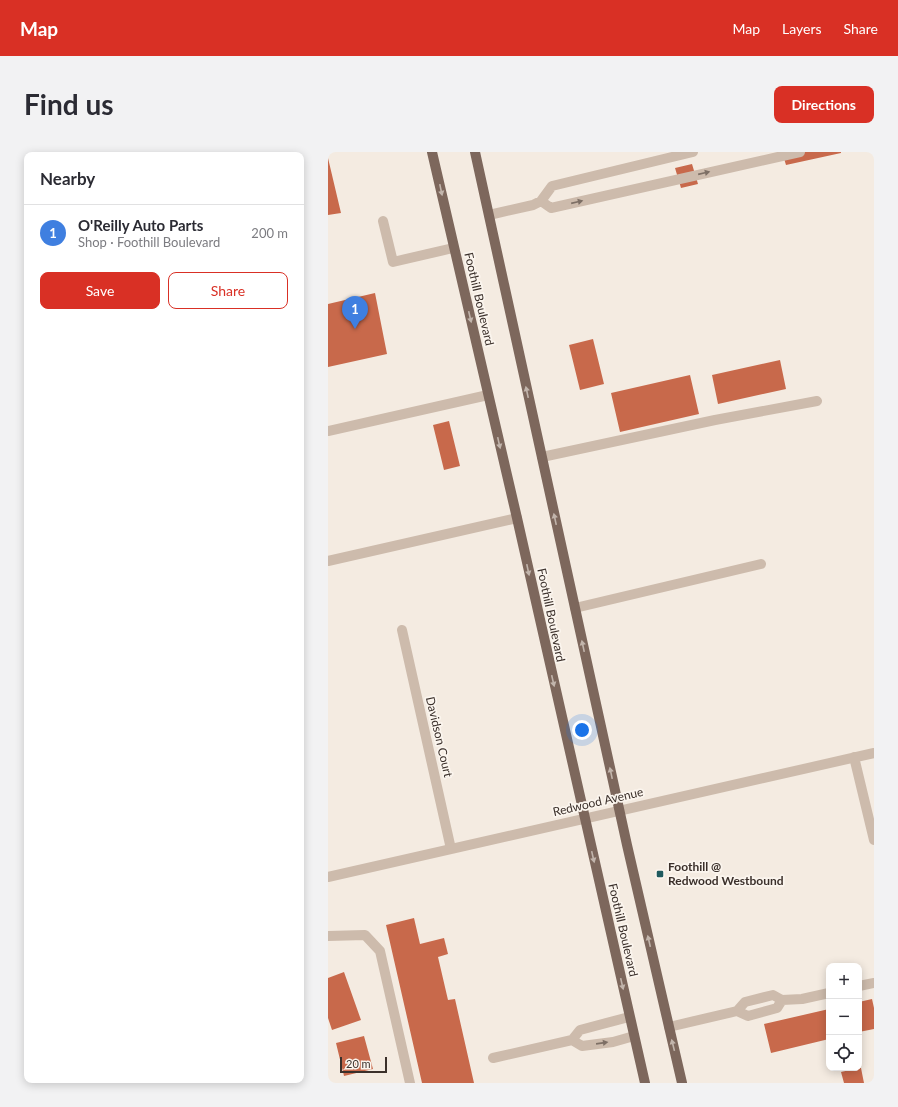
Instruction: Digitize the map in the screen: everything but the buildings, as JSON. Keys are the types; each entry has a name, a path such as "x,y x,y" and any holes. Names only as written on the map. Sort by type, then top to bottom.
{"main road":[{"name":"Foothill Boulevard","path":"432,152 517,518 645,1083"},
{"name":"Foothill Boulevard","path":"475,152 619,811 682,1083"}],"street":[{"path":"489,215 533,205 541,201 552,186 693,152"},
{"path":"541,201 551,208 800,152"},
{"path":"384,221 393,262 454,248"},
{"path":"328,431 488,395"},
{"path":"542,457 715,420 816,401"},
{"path":"328,561 517,518"},
{"path":"575,608 760,564"},
{"name":"Davidson Court","path":"402,630 451,849"},
{"name":"Redwood Avenue","path":"328,877 874,753"},
{"path":"854,757 874,840"},
{"path":"328,936 365,935 380,950 410,1083"},
{"path":"862,985 874,983"},
{"path":"669,1027 737,1011 745,1002 773,995 782,1000 802,999 826,994"},
{"path":"737,1011 748,1016 777,1008 782,1000"},
{"path":"493,1058 572,1040 580,1030 629,1017"},
{"path":"572,1040 582,1046 613,1042 634,1036"}],"place":[{"name":"O'Reilly Auto Parts","path":"355,329"},
{"name":"Foothill @ Redwood Westbound","path":"660,874"}]}
